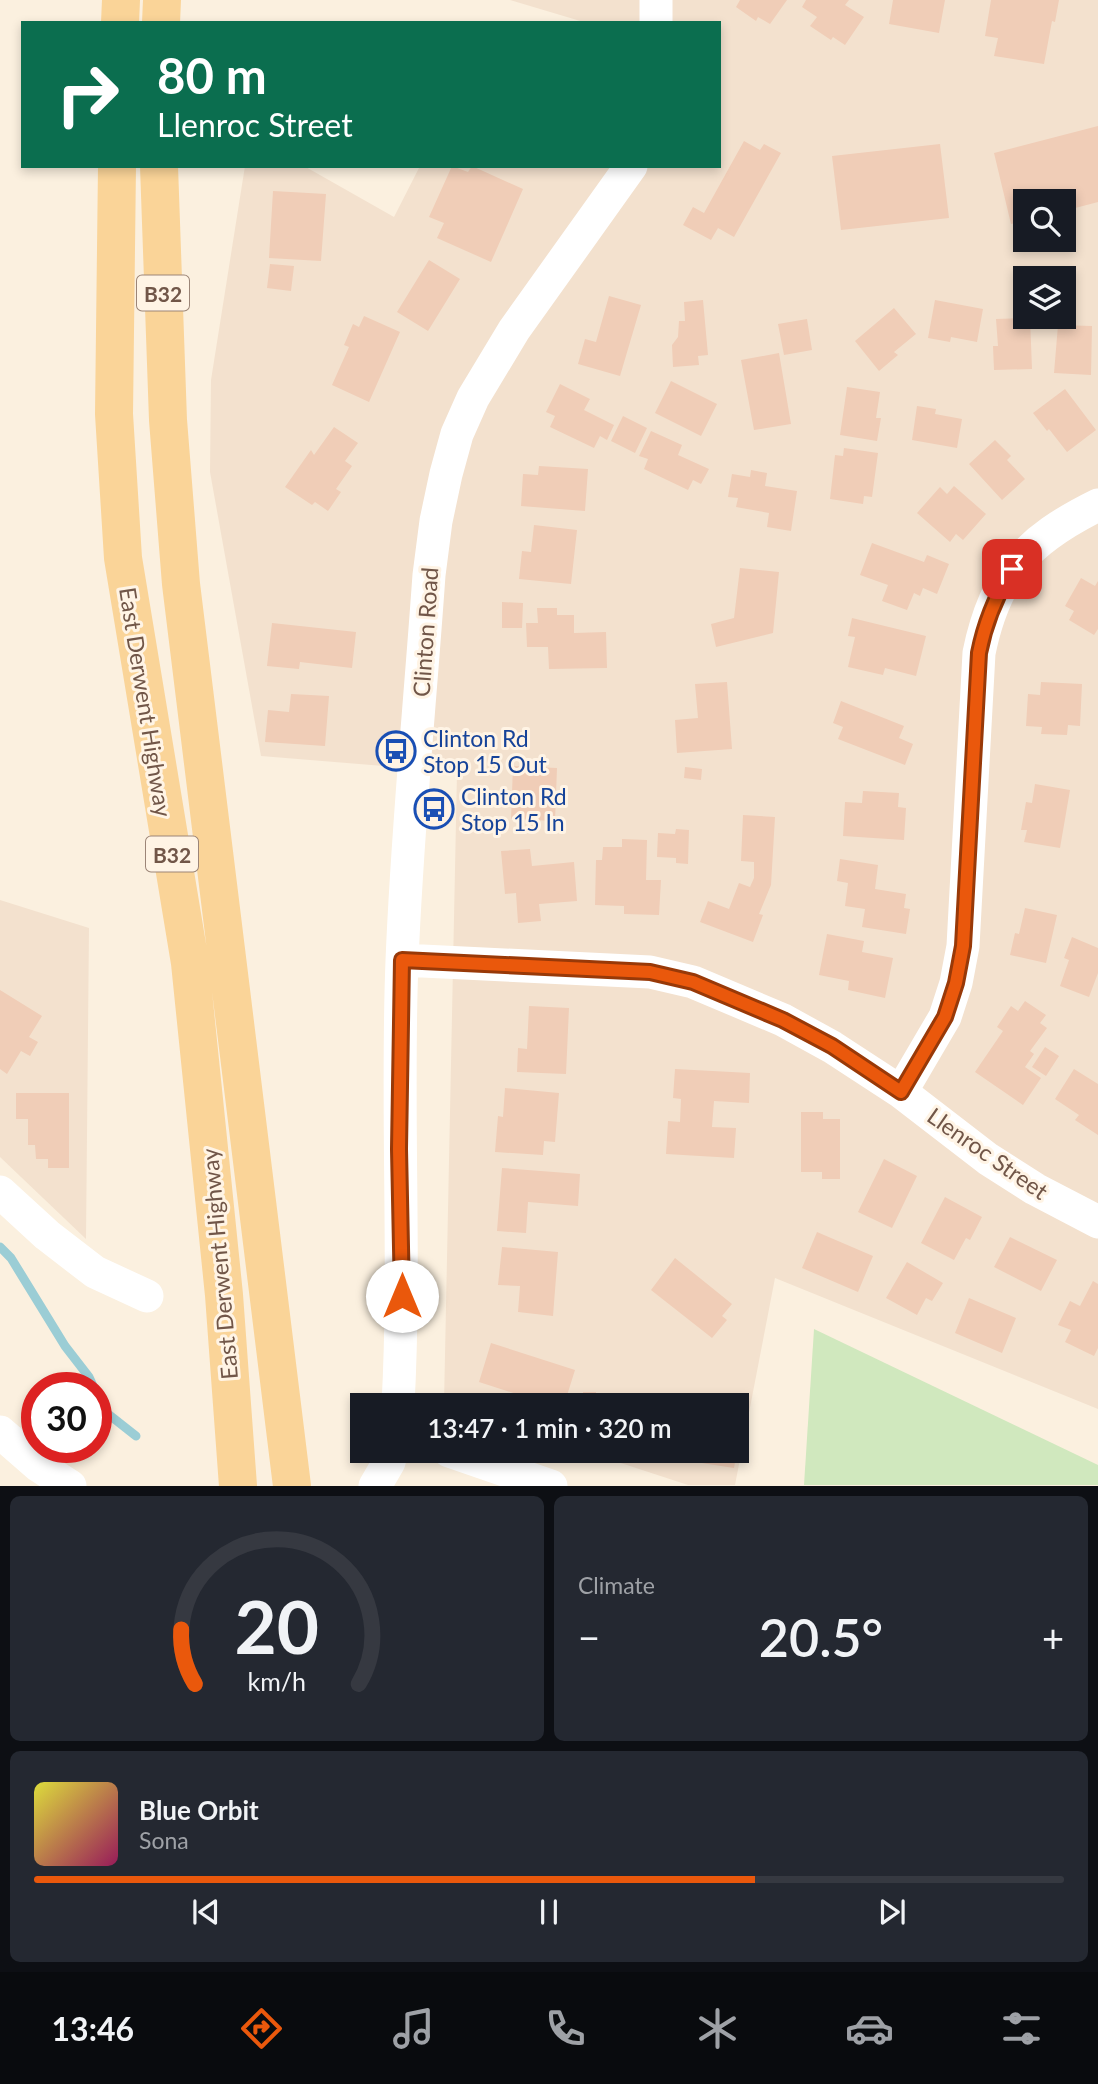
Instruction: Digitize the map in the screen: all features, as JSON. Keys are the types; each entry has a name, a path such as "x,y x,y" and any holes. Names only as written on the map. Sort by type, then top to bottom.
{"main road":[{"path":"120,21 121,0"},
{"path":"160,21 162,0"},
{"name":"East Derwent Highway","path":"117,168 114,414 123,558 190,963 224,1295 238,1486"},
{"name":"East Derwent Highway","path":"159,168 168,421 181,584 292,1486"}],"street":[{"path":"656,0 656,21"},
{"name":"Clinton Road","path":"399,1393 402,1343 399,1149 402,960 429,575 436,521 457,434 492,364 630,168"},
{"path":"901,1092 945,1017 956,983 963,946 979,653 985,622 1012,569 1034,545 1067,520 1098,505"},
{"name":"Llenroc Street","path":"402,960 650,972 693,982 783,1020 832,1046 901,1092 988,1159 1035,1189 1098,1222"},
{"path":"0,1192 47,1235 95,1272 147,1296"},
{"path":"0,1432 39,1466 70,1486"},
{"path":"375,1486 388,1463"},
{"path":"484,1463 551,1486"}],"shaded area":[{"path":"510,0 1098,0 1098,1409 775,1278 749,1413 749,1393 444,1393 457,772 261,756 210,472 211,380 245,168 308,168 394,217 419,168 721,168 721,21 580,21"},
{"path":"0,900 89,928 86,1239 0,1157"},
{"path":"621,1463 739,1463 735,1485 688,1485"}],"green space":[{"path":"814,1329 1098,1465 1098,1485 804,1485"}],"building":[{"path":"740,0 787,0 770,24 758,17 756,21 736,7"},
{"path":"806,0 849,0 845,5 864,17 845,45 833,37 831,40 810,26 817,17 802,7"},
{"path":"893,0 945,0 939,33 889,24"},
{"path":"991,0 1059,0 1044,64 994,56 998,38 985,36"},
{"path":"1098,126 1098,202 1076,208 1076,189 1013,189 1011,224 994,153"},
{"path":"744,141 760,150 764,144 781,153 734,237 718,228 711,240 683,225 693,207 704,213"},
{"path":"940,144 949,218 841,230 832,156"},
{"path":"451,168 468,172 471,168 476,168 523,189 491,262 437,238 444,223 429,217"},
{"path":"273,191 326,194 321,261 269,258"},
{"path":"429,260 460,279 428,331 397,312"},
{"path":"270,264 294,266 291,291 267,288"},
{"path":"609,296 641,305 620,376 578,364 585,339 596,342"},
{"path":"703,300 708,355 698,356 699,365 673,367 672,345 678,337 679,321 685,321 684,302"},
{"path":"935,300 983,309 977,342 951,337 950,342 928,338"},
{"path":"894,308 916,334 894,352 898,355 879,371 855,341"},
{"path":"364,316 400,332 369,402 332,385 349,347 344,345 353,324 359,327"},
{"path":"1013,318 1013,329 1030,329 1032,369 994,370 993,346 998,346 996,319"},
{"path":"807,319 812,350 784,355 778,324"},
{"path":"1092,326 1091,375 1054,373 1058,329"},
{"path":"779,353 791,424 754,430 741,360"},
{"path":"671,381 717,404 701,436 655,413"},
{"path":"560,384 590,399 584,410 614,425 607,440 600,436 594,448 550,427 555,416 546,412"},
{"path":"847,387 880,392 876,418 881,418 877,441 840,435"},
{"path":"1065,389 1096,430 1067,452 1033,413"},
{"path":"917,406 936,409 935,414 962,419 957,448 912,440"},
{"path":"623,416 647,428 635,453 611,441"},
{"path":"334,427 358,443 345,461 352,466 336,489 341,492 328,511 315,502 312,505 285,487 311,450 314,455"},
{"path":"651,431 682,445 678,455 709,469 701,484 693,480 688,490 644,469 648,459 639,456"},
{"path":"995,440 1011,456 1007,460 1025,479 1002,500 969,464"},
{"path":"844,448 878,453 872,497 864,496 863,504 830,499 835,455 843,456"},
{"path":"539,466 588,469 585,511 521,506 523,474 538,475"},
{"path":"751,470 767,473 765,486 797,491 791,531 767,527 769,513 736,507 738,498 728,497 732,474 750,477"},
{"path":"954,486 986,514 963,540 956,534 950,542 917,513 940,487 947,494"},
{"path":"534,525 577,530 571,584 519,579 522,551 531,552"},
{"path":"872,543 924,562 927,555 949,564 937,594 923,588 920,596 914,593 907,610 882,601 888,585 860,575"},
{"path":"740,568 779,572 773,633 716,647 711,624 734,618"},
{"path":"1081,578 1095,586 1098,581 1098,629 1094,635 1069,620 1074,611 1065,606"},
{"path":"502,602 523,603 522,628 502,628"},
{"path":"537,608 557,608 557,615 574,615 574,633 606,632 607,668 549,669 548,647 527,647 526,623 538,623"},
{"path":"852,618 926,636 916,676 885,668 883,675 848,667 855,637 848,636"},
{"path":"272,623 356,632 352,668 300,662 299,669 267,666"},
{"path":"727,682 732,749 677,753 675,720 698,718 695,684"},
{"path":"1041,682 1082,684 1080,726 1068,725 1067,735 1041,734 1042,727 1026,726 1028,694 1040,695"},
{"path":"291,694 329,696 325,746 265,742 268,710 289,712"},
{"path":"841,701 904,726 899,738 913,744 905,765 838,739 843,727 833,723"},
{"path":"513,766 557,768 555,821 511,819"},
{"path":"685,767 702,769 701,780 684,778"},
{"path":"1035,784 1070,790 1060,848 1024,842 1027,830 1021,830 1026,802 1032,803"},
{"path":"863,791 899,793 898,807 906,808 904,840 843,836 845,802 862,803"},
{"path":"743,815 775,817 771,885 759,914 763,915 753,942 700,922 708,901 729,909 739,883 750,887 754,878 754,862 741,861"},
{"path":"676,829 689,830 688,864 676,863 676,858 657,857 658,833 675,834"},
{"path":"622,839 647,840 646,880 661,880 659,915 624,914 624,906 595,905 596,860 602,860 603,847 622,847"},
{"path":"530,849 532,866 574,862 577,901 539,904 541,921 518,923 516,893 505,894 501,851"},
{"path":"840,859 878,865 875,889 906,894 904,908 910,909 906,934 862,927 865,909 845,906 848,883 837,881"},
{"path":"1025,908 1057,915 1046,963 1010,955 1015,933 1019,934"},
{"path":"827,934 864,941 862,952 893,958 885,998 848,990 849,981 819,975"},
{"path":"1072,937 1098,948 1098,973 1089,997 1060,986 1069,960 1064,958"},
{"path":"0,990 42,1016 29,1037 38,1042 30,1056 21,1051 7,1074 0,1069"},
{"path":"1025,1001 1046,1015 1040,1023 1047,1028 1030,1051 1034,1054 1025,1067 1041,1078 1023,1105 975,1072 1003,1031 997,1027 1011,1006 1018,1011"},
{"path":"529,1006 569,1008 566,1074 517,1072 518,1048 527,1049"},
{"path":"1045,1047 1059,1056 1046,1076 1032,1067"},
{"path":"675,1069 750,1073 749,1103 714,1101 712,1127 736,1128 734,1158 666,1154 668,1121 680,1122 681,1099 673,1098"},
{"path":"1074,1069 1098,1084 1098,1135 1075,1120 1079,1115 1055,1099"},
{"path":"505,1088 559,1093 555,1142 544,1141 543,1155 495,1152 498,1116 503,1117"},
{"path":"16,1093 69,1093 69,1168 48,1168 48,1159 36,1159 35,1145 28,1145 28,1119 16,1119"},
{"path":"801,1112 823,1112 823,1119 840,1119 840,1179 822,1179 822,1172 801,1172"},
{"path":"884,1159 917,1176 892,1228 858,1212"},
{"path":"502,1168 580,1174 578,1206 528,1202 526,1233 497,1231"},
{"path":"945,1197 982,1217 970,1240 966,1238 954,1260 921,1243"},
{"path":"817,1232 873,1256 858,1292 802,1268"},
{"path":"1010,1237 1057,1260 1041,1291 994,1267"},
{"path":"502,1247 558,1252 553,1316 518,1312 520,1286 498,1285"},
{"path":"675,1258 732,1304 722,1316 727,1320 712,1338 651,1290"},
{"path":"907,1262 943,1283 932,1301 926,1298 917,1315 886,1298"},
{"path":"1093,1281 1098,1284 1098,1348 1094,1356 1065,1342 1071,1330 1058,1325 1070,1301 1080,1306"},
{"path":"969,1298 1016,1318 1002,1353 955,1333"},
{"path":"491,1343 575,1370 568,1393 513,1393 479,1382"},
{"path":"702,1463 735,1463 734,1468"}],"waterway":[{"path":"0,1247 11,1258 65,1346 85,1372"},
{"path":"112,1417 136,1436"}],"place":[{"name":"Clinton Rd Stop 15 Out","path":"396,751"},
{"name":"Clinton Rd Stop 15 In","path":"434,809"}],"route":[{"path":"402,1296 399,1149 402,960 650,972 693,982 783,1020 832,1046 901,1092 945,1017 956,983 963,946 979,653 985,622 1012,569"}]}
